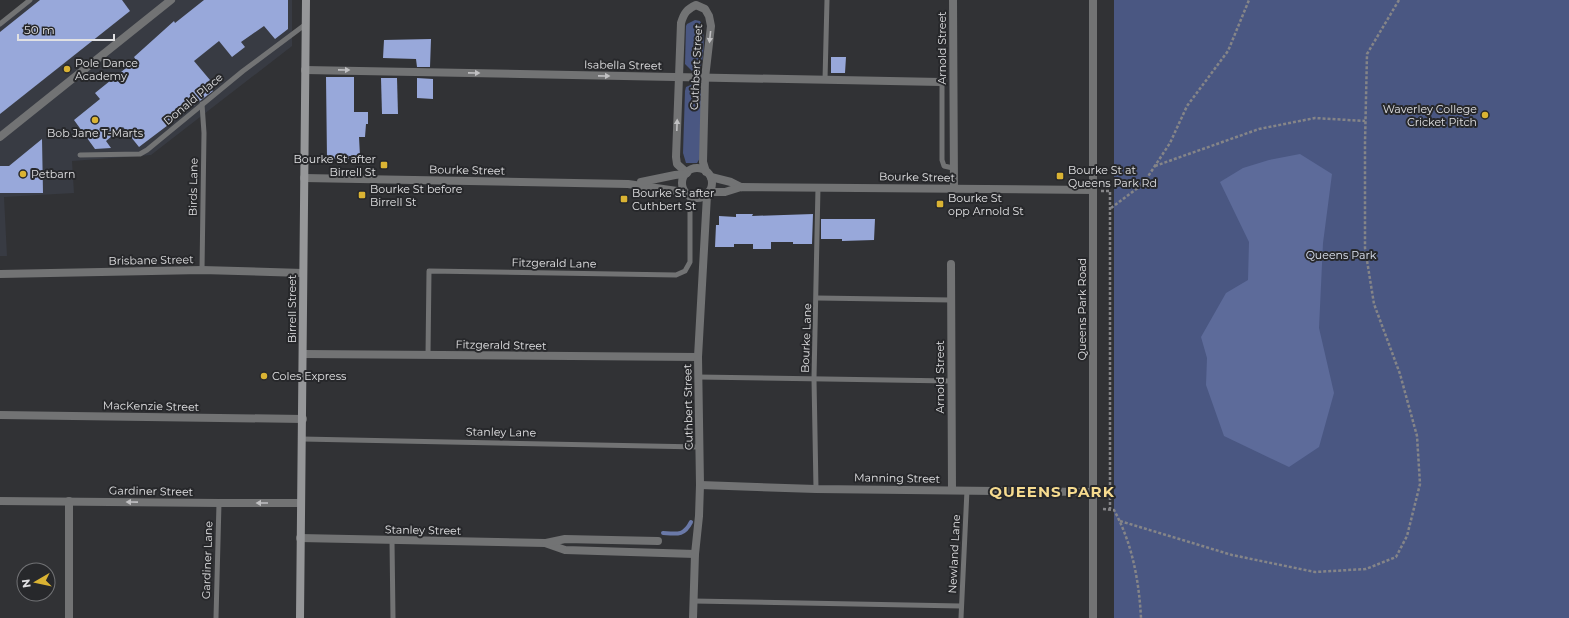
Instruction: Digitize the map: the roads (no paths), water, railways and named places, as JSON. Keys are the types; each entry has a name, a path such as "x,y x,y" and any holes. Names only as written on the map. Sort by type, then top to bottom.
{"main road":[{"name":"Birrell Street","path":"300,618 306,0"}],"street":[{"path":"0,137 171,0"},
{"name":"Arnold Street","path":"953,0 954,189"},
{"name":"Queens Park Road","path":"1093,0 1093,618"},
{"name":"Cuthbert Street","path":"686,174 678,164 676,157 682,23 683,14 696,3 705,9 709,16 711,26 705,78 703,162 709,174"},
{"name":"Isabella Street","path":"305,70 941,82"},
{"path":"698,168 709,174 712,184 708,194 699,198 687,194 682,183 686,174 690,170 698,168"},
{"name":"Bourke Street","path":"628,184 686,174"},
{"name":"Bourke Street","path":"709,174 741,187"},
{"name":"Bourke Street","path":"304,178 628,184 687,194"},
{"name":"Bourke Street","path":"708,194 725,192 741,187 1093,190"},
{"name":"Cuthbert Street","path":"693,618 695,554 699,516 700,485 698,357 708,194"},
{"name":"Arnold Street","path":"951,264 952,490"},
{"name":"Brisbane Street","path":"0,274 202,270 303,273"},
{"name":"Fitzgerald Street","path":"303,354 698,357"},
{"name":"MacKenzie Street","path":"0,415 302,419"},
{"name":"Manning Street","path":"700,485 816,489 1094,492"},
{"name":"Gardiner Street","path":"0,501 301,503"},
{"path":"69,501 69,618"},
{"name":"Stanley Street","path":"300,538 545,544 565,539 658,541"},
{"name":"Stanley Street","path":"545,544 564,550 695,554"}],"lane":[{"path":"0,24 30,0"},
{"path":"825,80 827,0"},
{"name":"Donald Place","path":"80,155 140,154 147,150 243,71 306,24"},
{"name":"Arnold Street","path":"942,55 942,160 944,166 953,168"},
{"name":"Birds Lane","path":"202,104 204,133 202,270"},
{"name":"Bourke Lane","path":"816,489 814,379 817,298 818,187"},
{"name":"Fitzgerald Lane","path":"428,355 430,271 676,275 685,271 690,262 687,194"},
{"path":"817,298 951,300"},
{"path":"698,377 951,381"},
{"name":"Stanley Lane","path":"302,439 700,447"},
{"name":"Newland Lane","path":"961,618 966,490"},
{"name":"Gardiner Lane","path":"216,618 219,503"},
{"path":"392,541 393,618"},
{"path":"693,601 961,606"}],"waterway":[{"path":"663,533 676,534 683,532 691,522"}],"place":[{"name":"Pole Dance Academy","path":"67,69"},
{"name":"Waverley College Cricket Pitch","path":"1485,115"},
{"name":"Bob Jane T-Marts","path":"95,120"},
{"name":"Bourke St after Birrell St","path":"384,165"},
{"name":"Petbarn","path":"23,174"},
{"name":"Bourke St at Queens Park Rd","path":"1060,176"},
{"name":"Bourke St before Birrell St","path":"362,195"},
{"name":"Bourke St after Cuthbert St","path":"624,199"},
{"name":"Bourke St opp Arnold St","path":"940,204"},
{"name":"Coles Express","path":"264,376"}],"district":[{"name":"QUEENS PARK","path":"1052,491"}],"park label":[{"name":"Queens Park","path":"1341,255"}]}
